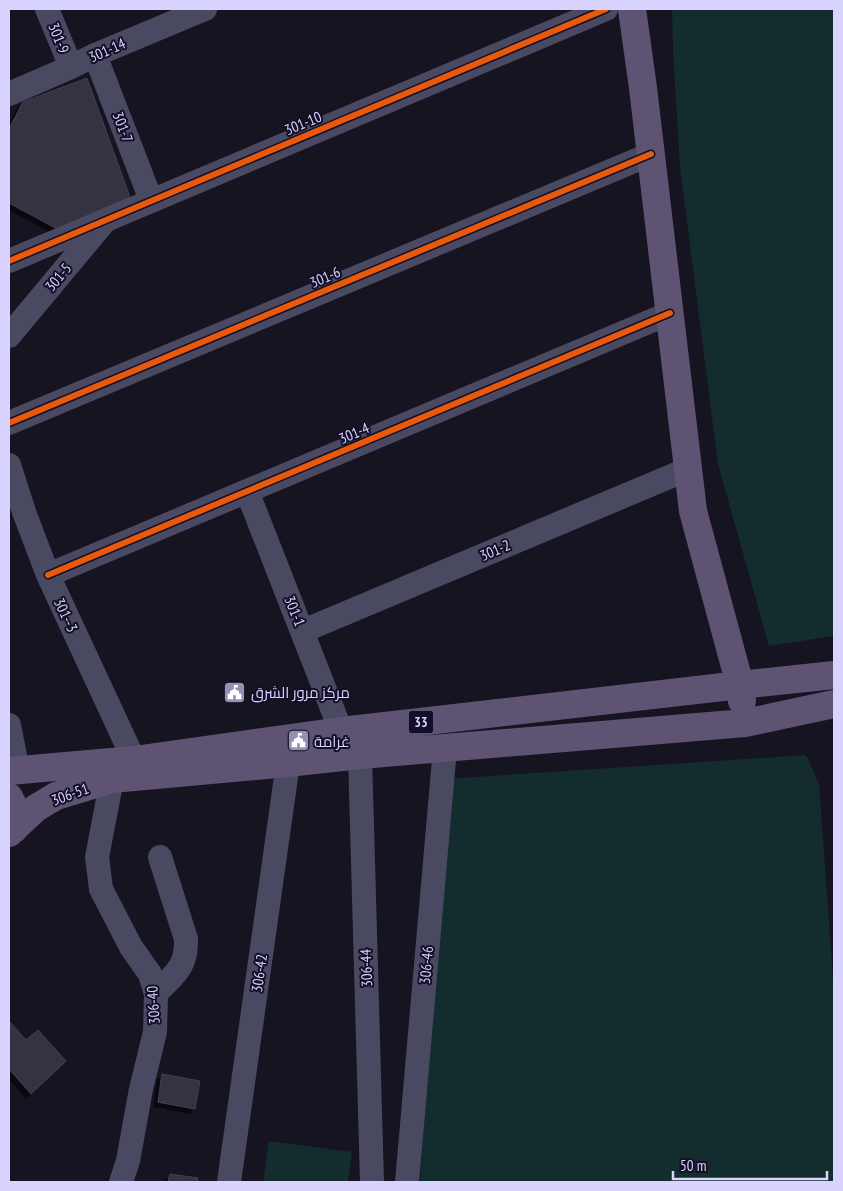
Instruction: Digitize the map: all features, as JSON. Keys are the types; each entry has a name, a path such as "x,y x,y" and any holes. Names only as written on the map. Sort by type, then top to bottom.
{"main road":[{"path":"632,9 693,512 740,685 745,723"},
{"name":"33","path":"112,779 226,758 341,732 834,675"},
{"name":"33","path":"14,771 134,760 226,758 288,763 360,755 745,723 834,710"},
{"name":"306-51","path":"11,831 36,808 56,796 112,779"},
{"path":"9,797 15,809 11,831"}],"street":[{"name":"301-9","path":"47,9 71,67"},
{"name":"301-14","path":"9,94 71,67 95,54 205,9"},
{"name":"301-10","path":"9,261 606,9"},
{"name":"301-7","path":"95,54 151,200"},
{"name":"301-6","path":"9,423 651,154"},
{"name":"301-5","path":"9,336 106,219"},
{"name":"301-4","path":"48,575 670,313"},
{"name":"301--3","path":"9,465 24,512 48,575 134,760"},
{"name":"301-2","path":"303,631 688,469"},
{"name":"301-1","path":"247,491 341,732"},
{"path":"9,725 14,771"},
{"name":"306-46","path":"407,1182 445,748"},
{"name":"306-44","path":"360,755 372,1182"},
{"name":"306-42","path":"229,1182 288,763"},
{"name":"306-40","path":"112,779 97,857 101,889 131,947 150,974 156,994 155,1032 141,1089 128,1161 121,1182"},
{"path":"156,994 183,964 186,953 186,939 160,858"}],"green space":[{"path":"672,9 834,9 834,636 769,646 718,464 680,167"},
{"path":"806,755 819,784 834,992 834,1182 420,1182 445,779"},
{"path":"269,1141 352,1152 348,1182 263,1182"}],"building":[{"path":"87,78 130,197 63,232 9,203 9,129 23,102"},
{"path":"9,1021 26,1040 38,1030 66,1061 31,1094 9,1069"},
{"path":"162,1074 200,1081 195,1109 158,1102"},
{"path":"170,1174 198,1178 197,1182 168,1182"}],"cycle path":[{"path":"9,261 606,9"},
{"path":"9,423 651,154"},
{"path":"48,575 670,313"}],"place":[{"name":"مرکز مرور الشرق","path":"235,692"},
{"name":"غرامة","path":"298,741"}]}
